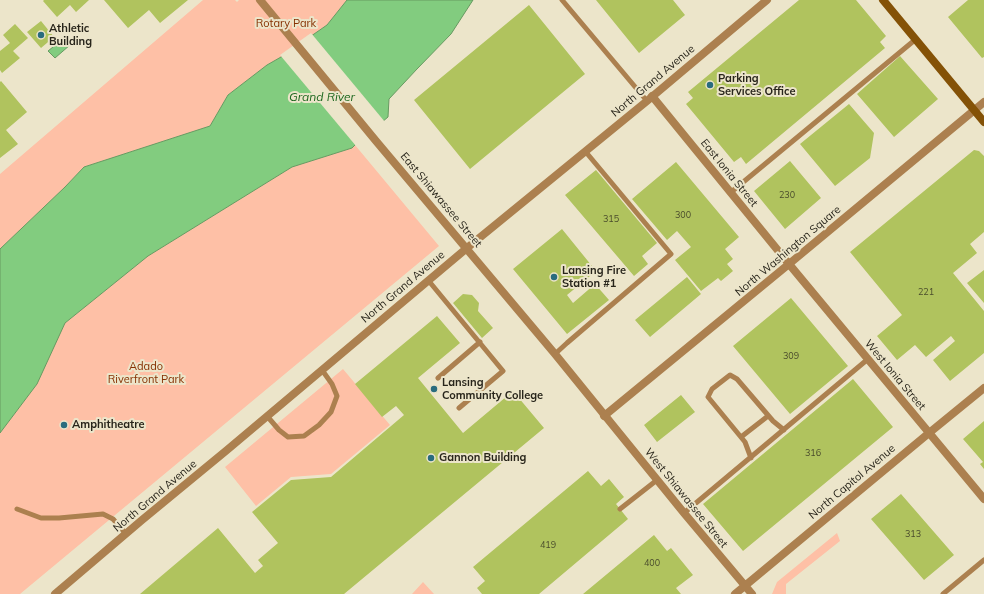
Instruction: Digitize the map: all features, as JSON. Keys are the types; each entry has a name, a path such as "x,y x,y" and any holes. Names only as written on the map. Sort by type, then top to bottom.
{"main road":[{"path":"883,0 984,122"}],"street":[{"name":"East Shiawassee Street","path":"260,0 592,398 604,416"},
{"name":"North Grand Avenue","path":"55,594 428,280 768,0"},
{"name":"East Ionia Street","path":"649,99 789,264"},
{"name":"North Washington Square","path":"604,416 984,102"},
{"name":"West Ionia Street","path":"789,264 984,499"},
{"name":"North Capitol Avenue","path":"735,594 984,388"},
{"name":"West Shiawassee Street","path":"604,416 752,594"}],"lane":[{"path":"562,0 649,99"},
{"path":"730,193 916,39"},
{"path":"555,354 671,254 585,151"},
{"path":"428,280 503,371 459,408"},
{"path":"438,378 480,342"},
{"path":"684,513 868,359"},
{"path":"267,416 279,430 288,437 304,436 319,425 331,412 337,396 332,384 322,370"},
{"path":"751,458 745,442 708,397 712,389 730,375 737,378 768,416 784,430"},
{"path":"741,437 768,416"},
{"path":"620,509 657,480"},
{"path":"17,509 41,518 103,514 113,519 126,534"},
{"path":"943,594 984,560"}],"green space":[{"name":"Rotary Park","path":"203,0 235,0 237,2 239,0 347,0 327,25 267,65 228,95 210,126 84,167 0,249 0,174"},
{"name":"Adado Riverfront Park","path":"355,145 439,246 20,594 0,594 0,433 37,384 0,321 65,323 148,256 292,167 352,148"},
{"path":"343,369 390,425 331,474 291,477 256,506 225,467"},
{"path":"837,533 840,541 786,584 786,594 772,594 777,582"},
{"path":"423,582 434,594 412,594"}],"water":[{"name":"Grand River","path":"347,0 473,0 451,34 389,99 388,117 352,148 292,167 148,256 65,323 37,384 0,433 0,249 84,167 210,126 228,95 267,65 327,25"},
{"path":"64,38 70,45 55,58 48,51"}],"pier":[{"path":"311,33 385,122 356,146 280,55"}],"building":[{"path":"89,0 76,12 70,5 57,17 43,1"},
{"path":"104,0 188,0 160,23 149,10 128,28"},
{"path":"596,0 673,0 685,15 639,53"},
{"path":"799,0 856,0 886,36 880,42 885,48 746,164 741,157 734,162 686,104 693,98 688,92"},
{"path":"968,0 984,0 984,57 982,58 948,17"},
{"path":"529,5 585,74 470,169 414,100"},
{"name":"Athletic Building","path":"41,21 54,37 41,48 27,32"},
{"path":"15,24 28,38 13,51 20,58 2,73 0,70 0,51 10,43 3,35"},
{"path":"900,56 938,99 894,137 857,94"},
{"path":"1,81 27,112 6,130 18,144 0,158 0,82"},
{"path":"849,104 874,133 870,158 835,186 800,144"},
{"path":"974,150 979,151 984,156 984,232 970,244 977,253 953,273 984,311 984,353 950,381 933,360 955,341 951,336 926,357 915,345 897,360 877,336 902,315 850,252"},
{"path":"790,161 821,198 785,229 754,191"},
{"path":"676,162 739,237 725,249 733,259 727,264 733,271 721,281 718,278 701,291 675,260 691,247 677,231 667,240 632,199"},
{"path":"596,170 657,243 642,256 648,264 634,276 565,195"},
{"name":"Lansing Fire Station #1","path":"562,229 596,271 567,295 573,303 595,284 609,300 567,334 513,269"},
{"path":"984,270 984,303 967,283"},
{"path":"687,277 701,294 650,337 635,320"},
{"path":"463,294 472,295 479,303 478,311 493,328 482,338 453,303"},
{"path":"791,298 848,366 790,414 733,346"},
{"name":"Gannon Building","path":"437,316 460,343 418,378 463,433 513,391 544,428 344,594 140,594 218,528 255,573 263,566 258,560 278,543 252,512 291,480 331,477 404,415 396,406 382,417 355,384"},
{"path":"853,379 893,427 743,551 703,504"},
{"path":"681,395 695,412 657,442 644,425"},
{"path":"984,421 984,469 980,464 983,462 963,439"},
{"path":"588,471 601,486 609,479 624,497 616,504 628,519 539,594 482,594 477,588 485,581 473,567"},
{"path":"901,494 954,555 924,580 871,519"},
{"path":"654,535 667,551 671,548 693,575 676,588 681,594 583,594"}],"place":[{"name":"Athletic Building","path":"41,35"},
{"name":"Parking Services Office","path":"710,85"},
{"name":"Lansing Fire Station #1","path":"554,277"},
{"name":"Lansing Community College","path":"434,389"},
{"name":"Amphitheatre","path":"64,425"},
{"name":"Gannon Building","path":"431,458"}]}
